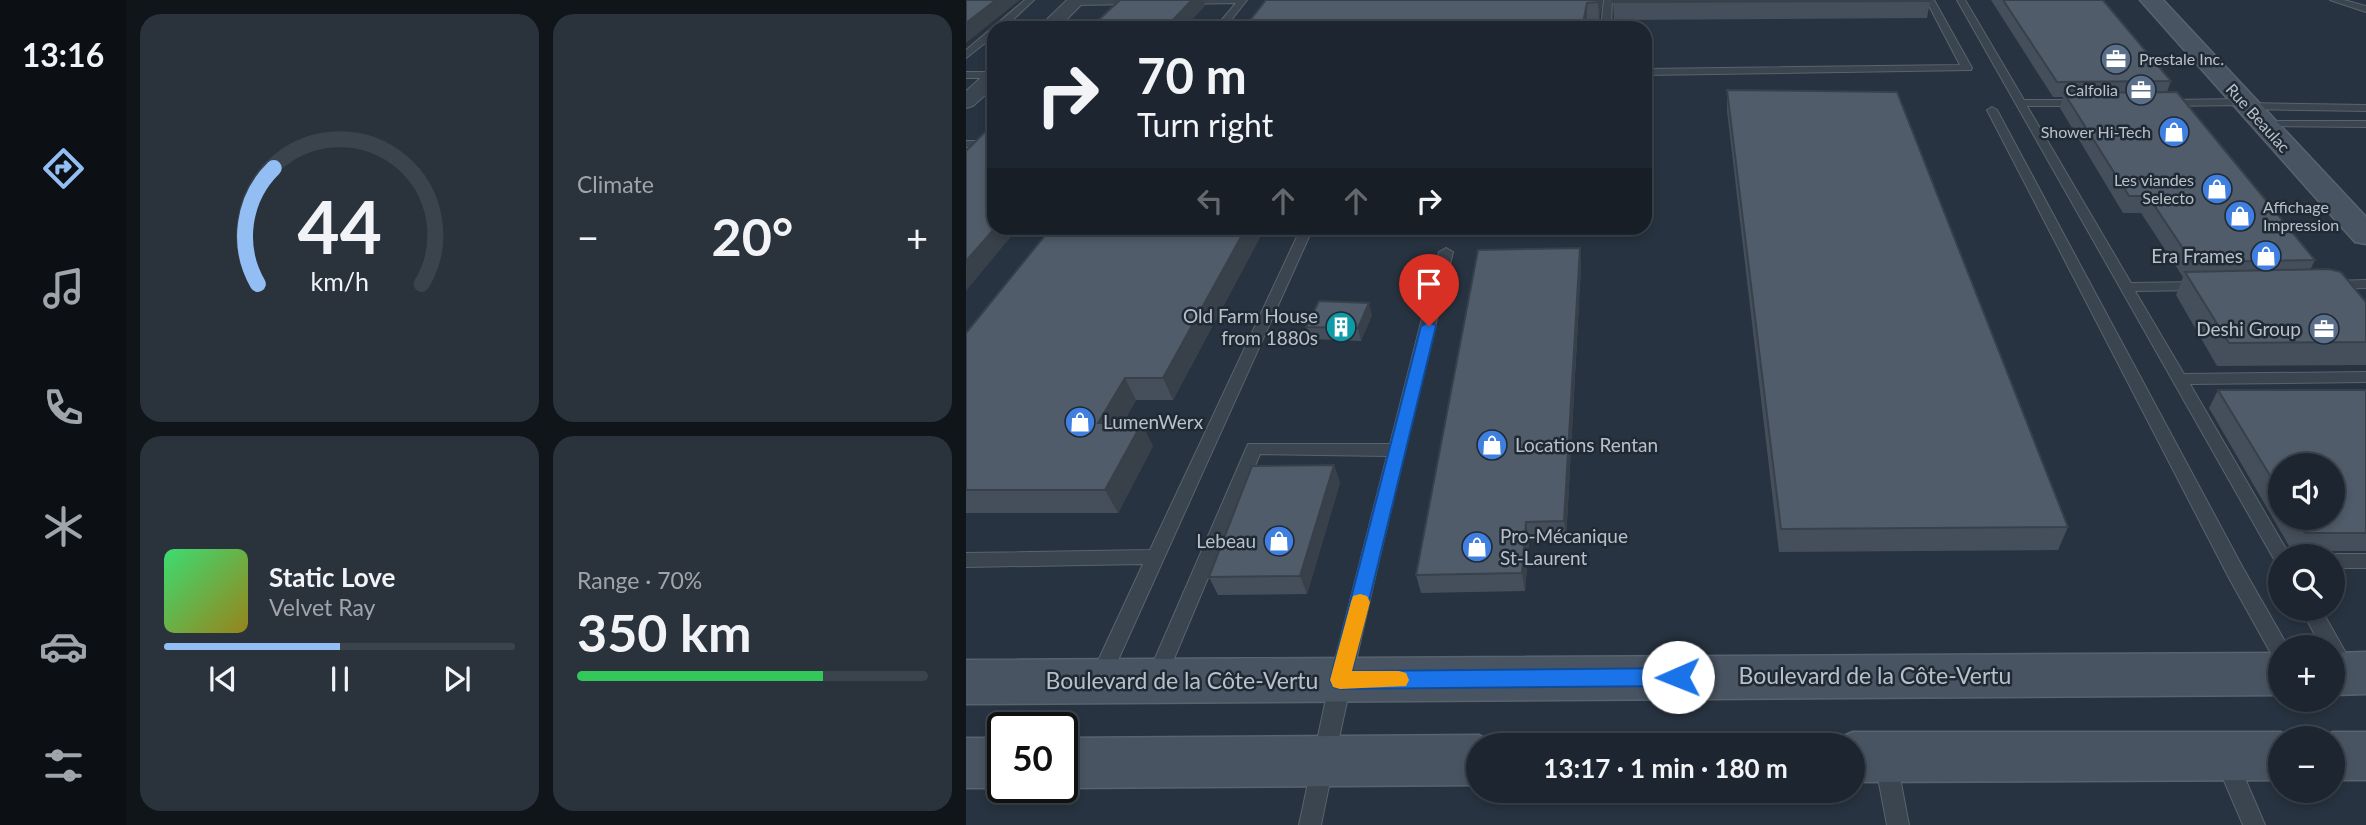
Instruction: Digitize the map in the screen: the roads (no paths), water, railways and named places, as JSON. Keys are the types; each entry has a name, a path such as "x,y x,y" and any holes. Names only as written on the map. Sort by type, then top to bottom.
{"main road":[{"name":"Rue Beaulac","path":"2151,0 2366,235"},
{"name":"Boulevard de la Côte-Vertu","path":"966,682 2268,674"},
{"path":"1869,757 2268,756"},
{"path":"2345,756 2366,756"},
{"path":"1078,762 1466,760"},
{"path":"966,763 987,763"}],"street":[{"path":"1055,21 1076,1"},
{"path":"966,102 987,82"}],"lane":[{"path":"1005,21 1030,0"},
{"path":"1177,1 1243,0"},
{"path":"1226,21 1243,0"},
{"path":"1606,21 1608,0"},
{"path":"1652,72 1967,68 1930,0"},
{"path":"1961,0 2274,544"},
{"path":"2334,0 2366,9"},
{"path":"1076,1 1150,1"},
{"path":"1115,10 1124,1"},
{"path":"966,55 987,37"},
{"path":"966,75 987,76"},
{"path":"2174,93 2192,114"},
{"path":"2020,103 2088,103"},
{"path":"2156,103 2183,103 2366,124"},
{"path":"2252,111 2366,108"},
{"path":"1992,110 2272,635"},
{"path":"966,157 987,137"},
{"path":"966,144 987,144"},
{"path":"1099,681 1304,235"},
{"path":"1310,825 1340,680 1446,252"},
{"path":"2328,285 2366,284"},
{"path":"2126,287 2208,286"},
{"path":"2179,379 2366,377"},
{"path":"1155,681 1254,448 1399,450"},
{"path":"966,560 1156,557"},
{"path":"2345,561 2366,561"},
{"path":"2318,621 2349,674"},
{"path":"1869,757 1898,825"},
{"path":"2225,757 2254,825"}],"place":[{"name":"Prestale Inc.","path":"2116,59"},
{"name":"Calfolia","path":"2141,90"},
{"name":"Shower Hi-Tech","path":"2174,132"},
{"name":"Les viandes Selecto","path":"2217,189"},
{"name":"Affichage Impression","path":"2240,216"},
{"name":"Era Frames","path":"2266,256"},
{"name":"Old Farm House from 1880s","path":"1341,327"},
{"name":"Deshi Group","path":"2324,329"},
{"name":"LumenWerx","path":"1080,422"},
{"name":"Locations Rentan","path":"1492,445"},
{"name":"Lebeau","path":"1279,541"},
{"name":"Pro-Mécanique St-Laurent","path":"1477,547"}]}
